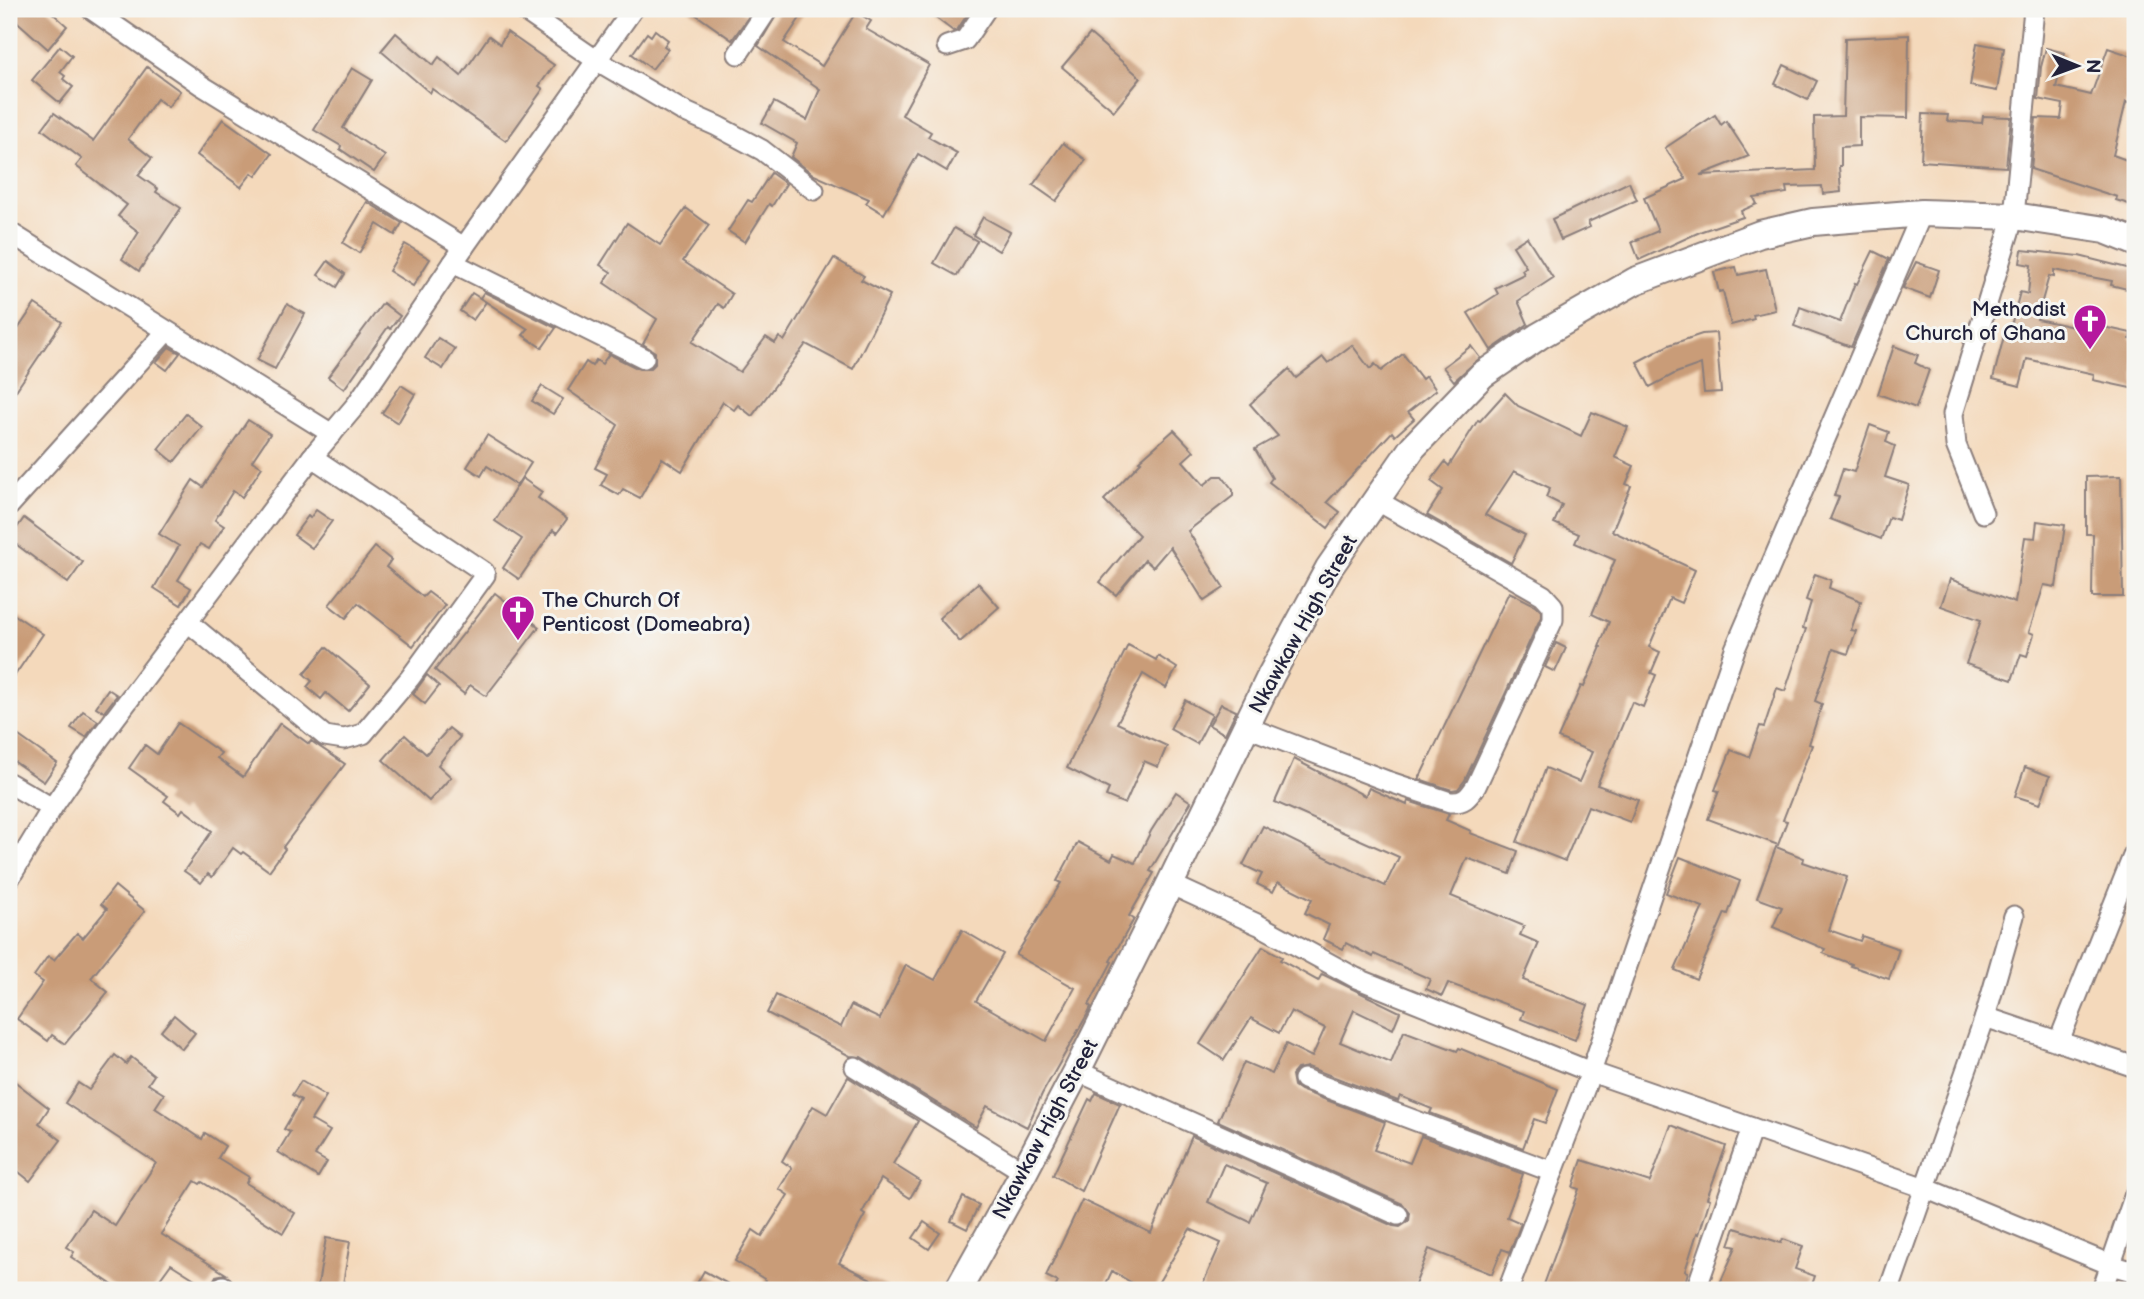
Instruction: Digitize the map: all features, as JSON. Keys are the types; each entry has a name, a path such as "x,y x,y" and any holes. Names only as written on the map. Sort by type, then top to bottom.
{"main road":[{"name":"Nkawkaw High Street","path":"958,1290 1077,1071 1271,675 1329,568 1413,447 1482,375 1539,337 1635,281 1760,234 1813,222 1922,213 2014,216 2105,230 2135,242"}],"street":[{"path":"91,9 459,255 644,358"},
{"path":"522,9 596,60 681,110 762,150 814,190"},
{"path":"9,879 52,808 100,738 312,457 356,405 634,9"},
{"path":"738,54 768,9"},
{"path":"947,46 965,40 986,9"},
{"path":"1983,513 1956,445 1952,414 2014,216 2034,9"},
{"path":"1508,1290 1591,1072 1735,649 1922,213"},
{"path":"9,232 332,434"},
{"path":"10,502 166,332"},
{"path":"188,622 325,736 344,739 363,734 410,678 485,575 484,572 312,457"},
{"path":"1247,727 1387,781 1450,802 1460,803 1467,799 1476,786 1553,620 1552,606 1543,595 1376,500"},
{"path":"9,783 52,808"},
{"path":"2059,1041 2135,851"},
{"path":"1170,884 1259,925 1356,978 1591,1072 1925,1188 2110,1265 2135,1272"},
{"path":"1889,1290 1985,1017 2014,916"},
{"path":"1985,1017 2135,1067"},
{"path":"855,1067 1024,1172"},
{"path":"1077,1071 1398,1215"},
{"path":"1304,1079 1553,1172"},
{"path":"1696,1290 1752,1128"},
{"path":"2102,1290 2135,1194"}],"building":[{"path":"21,9 48,9 67,26 48,49 13,18"},
{"path":"688,9 738,9 749,16 732,40"},
{"path":"780,9 806,9 784,42 822,66 856,12 871,21 866,29 929,65 902,115 931,132 928,137 957,153 947,171 918,154 884,214 866,203 869,199 814,175 791,157 797,143 762,123 774,102 807,120 820,89 758,46"},
{"path":"924,9 971,9 957,30 953,31"},
{"path":"655,30 668,40 664,46 668,49 652,69 632,54 647,33 651,36"},
{"path":"507,32 554,65 539,86 543,89 506,141 432,89 430,93 381,51 396,33 433,65 439,57 461,76 489,36 500,44"},
{"path":"1090,34 1141,78 1114,111 1062,67"},
{"path":"1909,35 1908,118 1859,117 1859,146 1841,147 1841,192 1823,194 1822,186 1786,187 1787,193 1754,198 1757,204 1741,211 1743,217 1702,231 1639,260 1632,242 1658,231 1644,198 1686,179 1665,148 1715,115 1721,125 1726,121 1749,156 1700,175 1815,170 1814,117 1843,116 1845,38"},
{"path":"1977,43 2004,48 1997,91 1970,86"},
{"path":"60,46 72,56 60,72 65,76 63,79 73,87 60,103 32,80"},
{"path":"2046,48 2065,53 2056,87 2091,95 2108,48 2135,57 2135,106 2126,102 2113,155 2135,163 2135,206 2116,200 2117,197 2031,169 2036,118 2061,119 2063,104 2038,99"},
{"path":"1784,65 1817,81 1808,100 1775,84"},
{"path":"147,67 180,91 168,107 157,99 128,139 152,158 138,175 158,189 156,192 181,208 139,271 122,259 139,232 118,216 127,205 76,166 82,159 42,129 54,113 93,141"},
{"path":"352,68 372,80 343,128 385,156 374,172 340,149 341,146 314,130"},
{"path":"1923,114 1948,115 1947,121 1982,123 1983,116 2011,117 2006,167 1921,161"},
{"path":"223,119 272,154 256,176 252,173 241,187 197,155"},
{"path":"1063,143 1086,160 1056,201 1033,185"},
{"path":"771,173 786,184 772,206 769,204 745,242 728,231 748,200 752,202"},
{"path":"1629,182 1637,200 1588,222 1590,227 1561,240 1552,219"},
{"path":"367,202 402,223 395,235 377,224 359,253 343,243"},
{"path":"686,208 709,225 683,261 732,294 724,308 718,304 692,342 740,372 766,337 775,343 779,337 784,341 834,258 864,276 861,280 890,295 853,369 806,344 752,416 738,405 734,410 723,402 682,471 662,458 640,498 623,489 619,495 601,485 607,474 595,468 618,425 568,390 586,362 592,366 596,360 602,364 609,354 639,369 650,369 655,364 655,352 643,344 657,319 604,283 611,272 600,265 627,223 660,245"},
{"path":"983,217 1010,232 999,251 973,235"},
{"path":"954,228 977,241 957,276 934,263"},
{"path":"1527,237 1553,278 1518,301 1528,324 1491,350 1468,313 1498,294 1495,288 1524,274 1522,270 1526,267 1513,246"},
{"path":"405,244 430,259 413,286 389,271"},
{"path":"2022,250 2079,256 2135,270 2135,291 2111,285 2112,281 2054,270 2054,277 2049,276 2037,319 2078,328 2080,322 2131,333 2130,339 2135,340 2135,389 2093,380 2094,374 2027,359 2020,386 1993,379 2004,336 2008,337 2020,292 2028,294 2031,265 2020,263"},
{"path":"1873,251 1889,259 1851,347 1794,326 1800,307 1840,322 1855,283 1857,284"},
{"path":"328,261 345,274 337,287 318,275"},
{"path":"1916,262 1939,270 1930,298 1903,288"},
{"path":"1736,267 1738,275 1766,269 1775,310 1753,315 1754,319 1731,325 1723,291 1719,292 1714,272"},
{"path":"484,292 556,328 542,348 523,335 528,329 480,298"},
{"path":"472,293 486,302 473,320 460,311"},
{"path":"383,303 400,316 390,329 388,327 344,389 328,377"},
{"path":"35,304 62,322 9,401 9,326 16,332"},
{"path":"287,304 305,314 275,369 257,360"},
{"path":"1716,333 1721,392 1704,393 1701,364 1650,387 1637,362 1669,345 1702,334"},
{"path":"438,338 455,349 443,369 425,358"},
{"path":"1352,345 1370,369 1375,364 1381,371 1403,354 1422,379 1426,376 1436,390 1408,412 1414,419 1395,436 1392,432 1327,502 1340,512 1328,528 1269,482 1272,478 1255,449 1278,436 1250,404 1289,369 1296,378 1323,357 1328,363"},
{"path":"1471,346 1480,358 1454,381 1443,367"},
{"path":"1894,346 1918,355 1915,363 1929,370 1916,408 1878,394"},
{"path":"169,347 180,353 167,370 156,362"},
{"path":"401,385 415,394 398,423 382,413"},
{"path":"542,386 563,399 553,414 532,401"},
{"path":"1505,393 1518,406 1581,436 1592,412 1628,427 1615,457 1634,466 1626,484 1631,486 1612,531 1695,570 1681,603 1670,598 1649,647 1660,652 1651,673 1656,675 1643,707 1632,702 1597,785 1638,800 1630,822 1588,806 1565,861 1517,842 1546,768 1579,782 1592,752 1558,738 1601,647 1609,622 1592,614 1615,560 1575,543 1579,534 1554,523 1562,505 1546,497 1550,488 1514,471 1485,515 1525,535 1511,563 1427,515 1443,490 1431,481 1445,462 1449,466 1478,420 1480,421"},
{"path":"186,414 202,427 174,462 158,449"},
{"path":"248,420 270,434 252,461 262,467 242,497 233,491 215,520 224,526 209,549 200,544 178,580 191,588 181,605 154,588 179,546 159,534 193,480 203,487"},
{"path":"1870,425 1889,432 1886,442 1895,446 1885,477 1909,485 1898,520 1889,517 1881,539 1830,519 1839,497 1834,496 1843,469 1854,472"},
{"path":"1174,430 1194,451 1183,461 1204,485 1215,476 1222,476 1233,490 1233,496 1188,531 1224,588 1204,601 1170,547 1153,567 1145,560 1116,595 1100,582 1139,535 1104,500 1141,462 1139,461"},
{"path":"487,435 531,463 517,485 487,466 481,476 467,467"},
{"path":"2121,476 2123,597 2092,597 2093,534 2086,534 2086,477"},
{"path":"522,478 542,492 538,498 567,519 557,533 553,530 519,579 503,568 522,539 495,521"},
{"path":"316,510 332,521 312,548 294,535"},
{"path":"24,518 83,562 68,583 9,539"},
{"path":"2037,521 2065,525 2056,587 2044,585 2029,632 2034,634 2027,656 2021,654 2012,680 1966,664 1981,620 1941,606 1950,579 2015,603 2025,537 2035,538"},
{"path":"375,547 391,560 386,567 423,597 428,592 445,605 413,646 358,603 346,618 329,605"},
{"path":"1815,574 1831,580 1829,588 1861,601 1851,630 1856,631 1848,654 1833,649 1815,701 1822,704 1809,744 1812,745 1783,820 1787,821 1778,845 1708,819 1719,791 1715,790 1731,750 1749,757 1760,726 1764,727 1777,688 1785,691 1806,629 1803,628 1811,602 1806,600"},
{"path":"978,583 999,607 960,642 939,618"},
{"path":"1509,592 1535,605 1541,611 1541,617 1465,780 1458,789 1452,790 1419,779"},
{"path":"495,593 539,627 486,696 470,685 464,694 435,670"},
{"path":"9,611 43,634 9,684"},
{"path":"1556,643 1566,648 1555,672 1545,667"},
{"path":"1128,645 1156,660 1158,656 1177,668 1166,688 1143,674 1117,723 1167,746 1158,767 1144,761 1125,804 1106,796 1109,789 1067,768"},
{"path":"326,647 370,684 348,711 326,693 321,699 307,687 312,681 304,674"},
{"path":"427,675 439,686 425,704 413,694"},
{"path":"108,689 117,695 104,712 96,707"},
{"path":"1185,700 1212,715 1197,744 1170,729"},
{"path":"1221,704 1236,711 1225,734 1209,725"},
{"path":"83,711 98,721 86,737 71,728"},
{"path":"178,723 221,753 217,758 243,777 280,723 309,744 311,741 345,764 283,847 285,849 269,871 233,848 212,877 208,874 201,883 184,871 212,831 183,809 180,813 164,801 168,796 129,768 145,745 157,754"},
{"path":"449,728 460,737 438,765 451,777 429,801 383,760 405,735 426,754"},
{"path":"9,729 57,763 44,782 9,758"},
{"path":"1294,759 1365,796 1369,788 1407,805 1408,801 1449,814 1446,820 1471,831 1470,833 1518,851 1510,874 1467,858 1451,896 1524,926 1520,935 1539,943 1523,980 1588,1005 1575,1040 1521,1019 1524,1011 1448,983 1442,996 1426,989 1430,979 1374,954 1373,957 1346,943 1343,949 1323,939 1329,925 1305,913 1312,899 1278,882 1273,892 1257,884 1262,874 1243,865 1263,826 1385,886 1399,857 1275,802"},
{"path":"2025,767 2050,776 2040,804 2015,796"},
{"path":"1176,792 1191,802 1150,871 1154,873 1129,916 1134,919 1110,961 1112,962 1089,1005 1091,1007 1042,1094 1027,1127 987,1106 976,1127 861,1057 850,1056 767,1013 776,995 841,1027 851,1005 880,1019 906,965 935,980 962,930 1003,954 976,1001 1046,1041 1075,988 1016,955 1061,883 1057,881 1078,842 1111,860 1114,854 1135,863 1151,831"},
{"path":"1776,847 1804,858 1803,862 1847,877 1829,930 1860,941 1862,936 1899,949 1889,979 1851,966 1852,964 1823,953 1825,949 1773,927 1782,907 1757,898"},
{"path":"1680,857 1740,881 1728,914 1725,913 1696,979 1675,970 1703,907 1666,893"},
{"path":"115,886 145,911 91,978 108,992 65,1044 52,1035 48,1041 17,1019 43,982 34,976 48,956 54,960 77,933 83,938 107,909 101,904"},
{"path":"1263,946 1282,957 1280,960 1318,981 1322,974 1400,1012 1393,1029 1354,1010 1340,1042 1391,1063 1404,1031 1457,1051 1459,1048 1558,1089 1545,1123 1534,1119 1523,1148 1430,1113 1432,1109 1400,1096 1398,1101 1308,1067 1297,1069 1292,1075 1294,1086 1300,1090 1385,1122 1374,1150 1410,1163 1421,1136 1523,1174 1507,1217 1521,1223 1510,1252 1502,1249 1492,1274 1429,1249 1413,1290 1200,1290 1221,1243 1190,1229 1154,1290 1144,1290 1112,1271 1103,1290 1054,1290 1058,1282 1046,1276 1082,1200 1151,1233 1192,1136 1393,1226 1400,1227 1409,1221 1410,1213 1403,1204 1218,1121 1244,1062 1272,1074 1286,1044 1312,1057 1325,1028 1291,1011 1279,1033 1251,1018 1224,1060 1200,1044","holes":["1224,1164 1267,1183 1250,1222 1208,1202"]},
{"path":"174,1015 195,1033 182,1049 161,1031"},
{"path":"115,1055 126,1064 131,1057 154,1075 148,1084 164,1094 155,1108 202,1139 205,1133 225,1146 218,1158 249,1177 246,1183 295,1213 283,1233 202,1182 200,1184 195,1181 161,1234 226,1274 216,1276 209,1288 171,1264 152,1290 120,1290 71,1257 74,1252 66,1247 91,1210 115,1226 156,1163 65,1103 78,1083 89,1090"},
{"path":"9,1077 49,1108 39,1123 61,1140 30,1181 9,1164"},
{"path":"848,1077 918,1121 893,1164 920,1181 910,1198 881,1179 839,1263 893,1290 761,1290 766,1280 735,1261 753,1230 762,1236 788,1195 779,1189 792,1168 782,1161 813,1106 827,1114"},
{"path":"301,1081 326,1096 311,1120 330,1131 315,1155 327,1162 318,1177 278,1152 290,1132 284,1129 301,1100 292,1095"},
{"path":"1096,1093 1120,1104 1081,1191 1053,1175 1089,1099 1092,1101"},
{"path":"1671,1125 1726,1146 1685,1271 1688,1272 1683,1290 1542,1290 1579,1189 1573,1187 1582,1160 1650,1182"},
{"path":"963,1197 979,1205 967,1229 951,1221"},
{"path":"924,1222 940,1233 929,1249 913,1238"},
{"path":"1735,1228 1781,1243 1783,1239 1803,1246 1795,1269 1815,1276 1810,1290 1717,1290 1736,1247 1729,1245"},
{"path":"326,1238 350,1242 342,1290 317,1290"},
{"path":"704,1271 739,1290 693,1290"}],"place":[{"name":"Methodist Church of Ghana","path":"2090,351"},
{"name":"The Church Of Penticost (Domeabra)","path":"518,642"}]}
